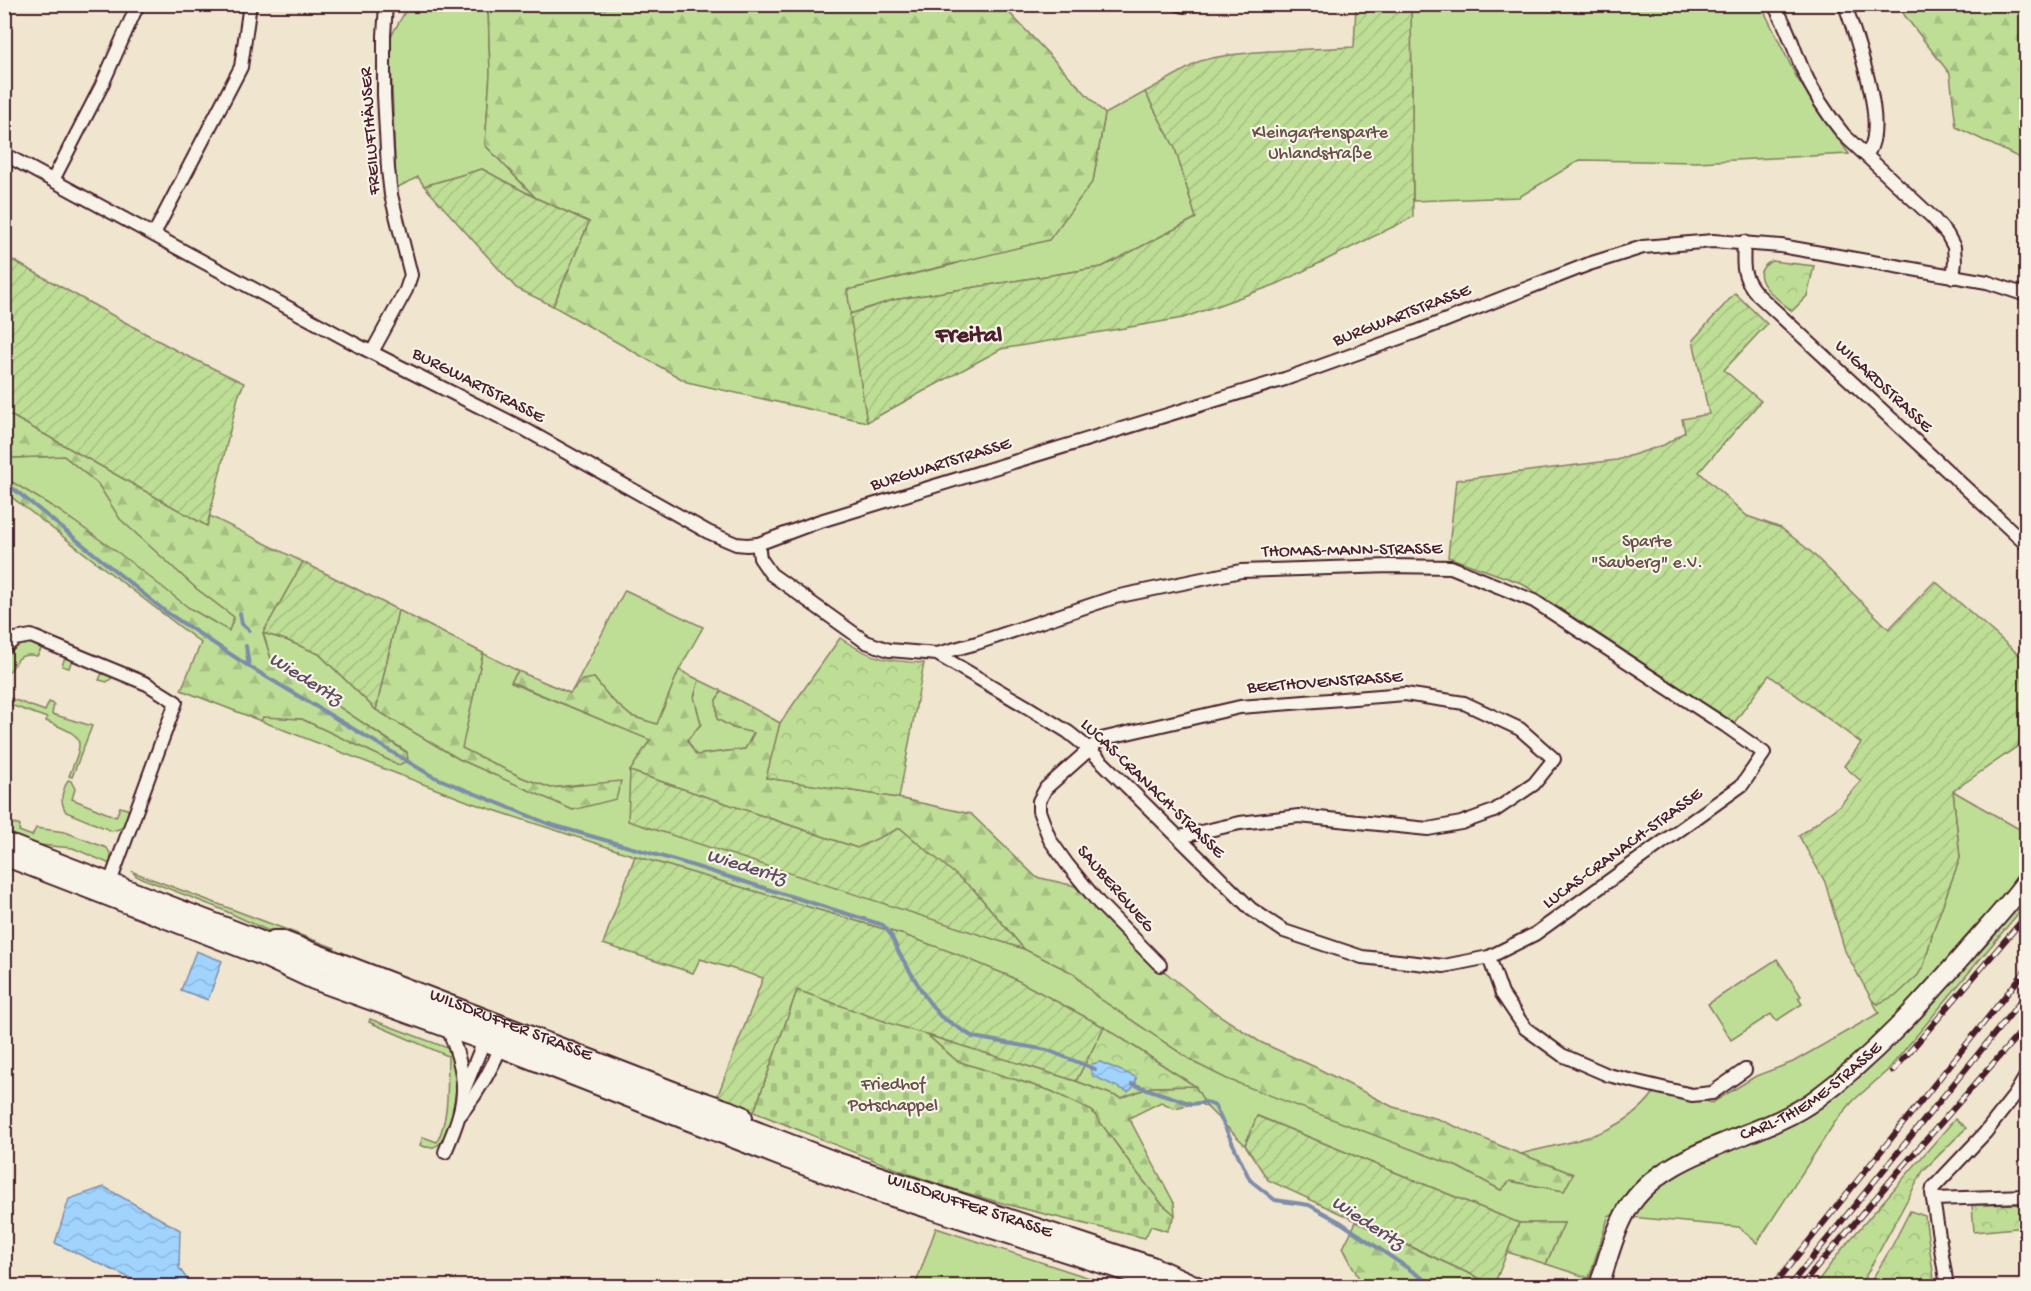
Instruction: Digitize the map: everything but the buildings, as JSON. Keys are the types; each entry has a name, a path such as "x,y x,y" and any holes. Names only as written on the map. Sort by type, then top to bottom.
{"main road":[{"name":"WILSDRUFFER STRASSE","path":"4,842 108,889 494,1039 666,1113 740,1132 1152,1266 1197,1287"},
{"name":"WILSDRUFFER STRASSE","path":"4,856 108,889"},
{"name":"CARL-THIEME-STRASSE","path":"1599,1287 1619,1225 1629,1208 1647,1188 1677,1164 1800,1111 1831,1087 1915,1011 2026,881"},
{"name":"WILSDRUFFER STRASSE","path":"263,949 314,980 448,1028 494,1039"},
{"name":"WILSDRUFFER STRASSE","path":"740,1132 874,1191 1124,1271 1166,1287"}],"street":[{"path":"53,180 101,87 138,4"},
{"path":"154,234 241,67 250,4"},
{"name":"FREILUFTHÄUSER","path":"372,352 406,290 411,275 388,169 384,95 386,4"},
{"path":"1773,4 1785,26 1802,69 1823,108 1844,135 1947,234 1954,247 1953,277"},
{"path":"1845,4 1874,104 1876,129 1874,143 1866,155"},
{"name":"BURGWARTSTRASSE","path":"4,154 154,234 189,256 526,430 721,538 736,544 747,545 758,544 828,518 1285,379 1416,332 1589,264 1643,248 1701,242 1744,242 1994,284 2026,294"},
{"name":"WIGARDSTRASSE","path":"1744,242 1743,262 1746,281 1756,294 2026,544"},
{"name":"LUCAS-CRANACH-STRASSE","path":"758,544 760,558 771,574 866,642 889,650 937,654 1068,732 1088,748 1251,909 1284,932 1362,957 1444,966 1489,957 1535,934 1742,785 1764,753"},
{"name":"THOMAS-MANN-STRASSE","path":"937,654 1115,597 1241,571 1390,566 1451,567 1534,601 1764,753"},
{"path":"4,648 15,639 31,636 147,684 176,702 108,889"},
{"name":"BEETHOVENSTRASSE","path":"1088,748 1101,739 1111,736 1240,707 1405,694 1464,703 1520,729 1554,759 1534,784 1494,811 1461,823 1428,829 1299,816 1240,823 1179,837"},
{"name":"SAUBERGWEG","path":"1088,748 1046,788 1039,801 1042,821 1050,840 1073,872 1098,902 1160,965"},
{"name":"WILSDRUFFER STRASSE","path":"263,949 273,937 282,937 679,1090 738,1110 746,1117 740,1132"},
{"path":"1489,957 1502,994 1525,1028 1562,1055 1608,1075 1692,1095 1712,1093 1745,1070"},
{"path":"445,1152 460,1115 464,1091 461,1068 448,1028"},
{"path":"464,1091 494,1039"},
{"path":"460,1115 476,1095 492,1068 494,1039"},
{"path":"1947,1287 1932,1193 1936,1184 1985,1133 2014,1096 2026,1076"},
{"path":"1933,1199 2026,1196"}],"green space":[{"path":"409,5 488,5 490,74 485,145 536,198 482,169 424,186 418,177 396,188 390,38"},
{"path":"488,5 1002,5 1105,114 1093,181 1049,240 847,290 867,422 687,382 553,306 589,222 536,198 485,145 490,74"},
{"name":"Kleingartensparte Uhlandstraße","path":"1356,5 1411,5 1413,217 1277,284 1183,318 1001,349 867,422 850,314 893,300 1102,267 1196,218 1175,148 1145,92 1199,61 1217,57 1267,51 1354,47"},
{"path":"1411,5 1761,5 1797,78 1849,154 1697,162 1580,160 1519,197 1413,201"},
{"path":"1899,5 2026,5 2026,161 1956,127 1950,74"},
{"path":"1145,92 1175,148 1196,218 1102,267 893,300 850,314 847,290 955,264 1093,181 1105,114"},
{"path":"482,169 536,198 589,222 553,306 516,288 424,186"},
{"path":"5,256 179,352 244,383 238,397 207,526 5,412"},
{"path":"1772,261 1814,266 1807,296 1792,311 1772,294 1761,280 1760,273"},
{"name":"Sparte \"Sauberg\" e.V.","path":"1735,293 1767,324 1724,370 1761,401 1699,472 1747,516 1781,528 1810,551 1889,629 1935,581 2026,661 2026,726 2018,746 1953,791 1960,858 1933,931 1924,965 1918,975 1898,994 1878,1004 1872,1000 1845,951 1825,882 1799,836 1840,805 1861,781 1844,766 1861,743 1769,675 1734,723 1521,583 1448,557 1456,480 1617,460 1664,445 1685,432 1682,419 1709,414 1693,340"},
{"path":"5,412 207,526 210,516 303,562 263,633 271,659 407,753 408,760 399,765 302,719 263,717 261,721 181,690 201,643 5,492 4,477 58,510 120,554 189,608 229,631 234,617 197,589 120,519 98,484 64,456 12,458 5,454"},
{"path":"4,454 12,458 64,456 98,484 121,519 197,589 234,617 229,631 189,608 5,477"},
{"path":"303,562 398,610 376,710 319,654 263,633"},
{"path":"625,590 703,627 679,670 657,725 631,716 611,699 594,678 571,693"},
{"path":"398,610 483,653 462,748 523,778 551,788 621,781 616,799 573,810 459,759 376,710"},
{"path":"263,633 319,654 376,710 459,759 573,810 582,784 551,788 523,778 461,748 483,653 518,671 511,683 651,740 630,772 759,862 1024,949 1073,973 1096,996 1197,1064 1458,1167 1501,1190 1509,1181 1564,1191 1573,1174 1521,1154 1578,1140 1614,1126 1630,1117 1645,1104 1658,1087 1712,1103 1756,1076 1793,1062 1879,1013 1872,1000 1878,1004 1924,965 1933,931 1960,858 1953,791 2026,833 2026,904 1887,1071 1854,1100 1835,1122 1757,1243 1739,1227 1609,1215 1589,1278 1546,1264 1564,1223 1519,1223 1258,1116 1245,1145 1207,1107 1195,1086 1104,1027 1009,976 904,935 635,856 472,803 261,721 262,716 302,719 399,765 407,752 271,659"},
{"path":"840,638 880,658 924,663 899,798 766,778 780,723"},
{"path":"31,642 72,659 69,668 62,666 65,657 42,648 37,656 29,655 19,658 12,669 4,674 6,655 12,648"},
{"path":"679,670 699,680 694,697 701,724 687,740 696,755 745,749 754,733 733,728 717,719 716,700 722,691 780,723 767,778 898,798 971,814 1036,877 1075,886 1146,956 1210,1009 1260,1042 1393,1107 1438,1119 1573,1174 1564,1191 1510,1181 1501,1190 1458,1167 1227,1079 1197,1064 1096,996 1073,973 1024,949 974,890 630,771 650,740 511,682 518,671 570,693 582,680 594,678 611,699 631,716 657,724"},
{"path":"103,671 114,676 107,682 99,680"},
{"path":"699,680 722,691 716,700 733,728 754,732 745,749 696,755 687,740 701,724 694,697"},
{"path":"4,696 45,711 49,702 54,704 52,714 92,726 72,777 69,776 79,746 75,735 46,721 47,718 5,703"},
{"path":"630,771 857,848 900,828 974,890 1024,949 628,821"},
{"path":"68,780 75,789 72,799 116,817 120,807 127,809 130,814 122,828 112,831 66,812 62,796"},
{"path":"5,819 20,826 19,831 32,836 36,828 65,832 107,848 111,855 110,864 73,848 39,845 5,832"},
{"path":"635,856 904,935 954,953 1009,976 1104,1027 1076,1081 892,1024 797,990 754,1112 742,1105 716,1100 763,978 700,959 693,973 603,944"},
{"path":"133,872 335,948 334,951 284,932 271,932 221,909 136,876"},
{"path":"1777,959 1801,996 1798,998 1802,1004 1776,1021 1771,1014 1731,1040 1708,1004"},
{"name":"Friedhof Potschappel","path":"797,990 927,1035 957,1061 1051,1091 1092,1111 1161,1203 1175,1215 1167,1231 1151,1226 1145,1238 986,1199 910,1174 754,1112"},
{"path":"370,1019 453,1050 457,1069 455,1098 447,1132 438,1145 429,1148 420,1145 423,1137 437,1142 441,1132 447,1100 448,1056 369,1022"},
{"path":"1104,1027 1195,1086 1151,1087 1121,1098 1076,1081"},
{"path":"927,1035 1076,1081 1121,1098 1151,1087 1195,1086 1207,1107 1198,1103 1174,1108 1161,1102 1129,1118 1174,1203 1175,1215 1161,1203 1092,1111 1051,1091 957,1061"},
{"path":"1257,1116 1519,1223 1494,1285 1268,1180 1245,1145"},
{"path":"1955,1119 1966,1128 1923,1171 1863,1281 1858,1286 1824,1286 1818,1281 1842,1249"},
{"path":"2026,1204 2026,1227 1974,1232 1972,1205"},
{"path":"1910,1211 1925,1216 1935,1286 1868,1286 1891,1248"},
{"path":"1356,1222 1494,1286 1363,1286 1343,1248"},
{"path":"1519,1223 1564,1223 1546,1264 1507,1252"},
{"path":"936,1228 1114,1286 915,1286"}],"water":[{"path":"196,951 222,961 208,1000 181,990"},
{"path":"1100,1062 1136,1077 1134,1086 1128,1092 1093,1076 1090,1069 1092,1064"},
{"path":"104,1187 180,1230 179,1268 192,1286 147,1286 55,1243 69,1199"}],"waterway":[{"name":"Wiederitz","path":"4,483 166,612 250,667 432,776 549,824 681,862 883,925 891,935 926,998 940,1016 973,1037 1047,1050 1095,1069"},
{"path":"240,613 242,624 249,630"},
{"path":"246,646 249,666"},
{"name":"Wiederitz","path":"1132,1084 1192,1104 1206,1102 1215,1106 1250,1180 1275,1200 1309,1205 1340,1222 1434,1286"}],"railway":[{"path":"1893,1071 2026,916"},
{"path":"1773,1286 2026,970"},
{"path":"1789,1286 2026,995"},
{"path":"1801,1286 2026,1026"}],"district":[{"name":"Freital","path":"969,336"}]}
